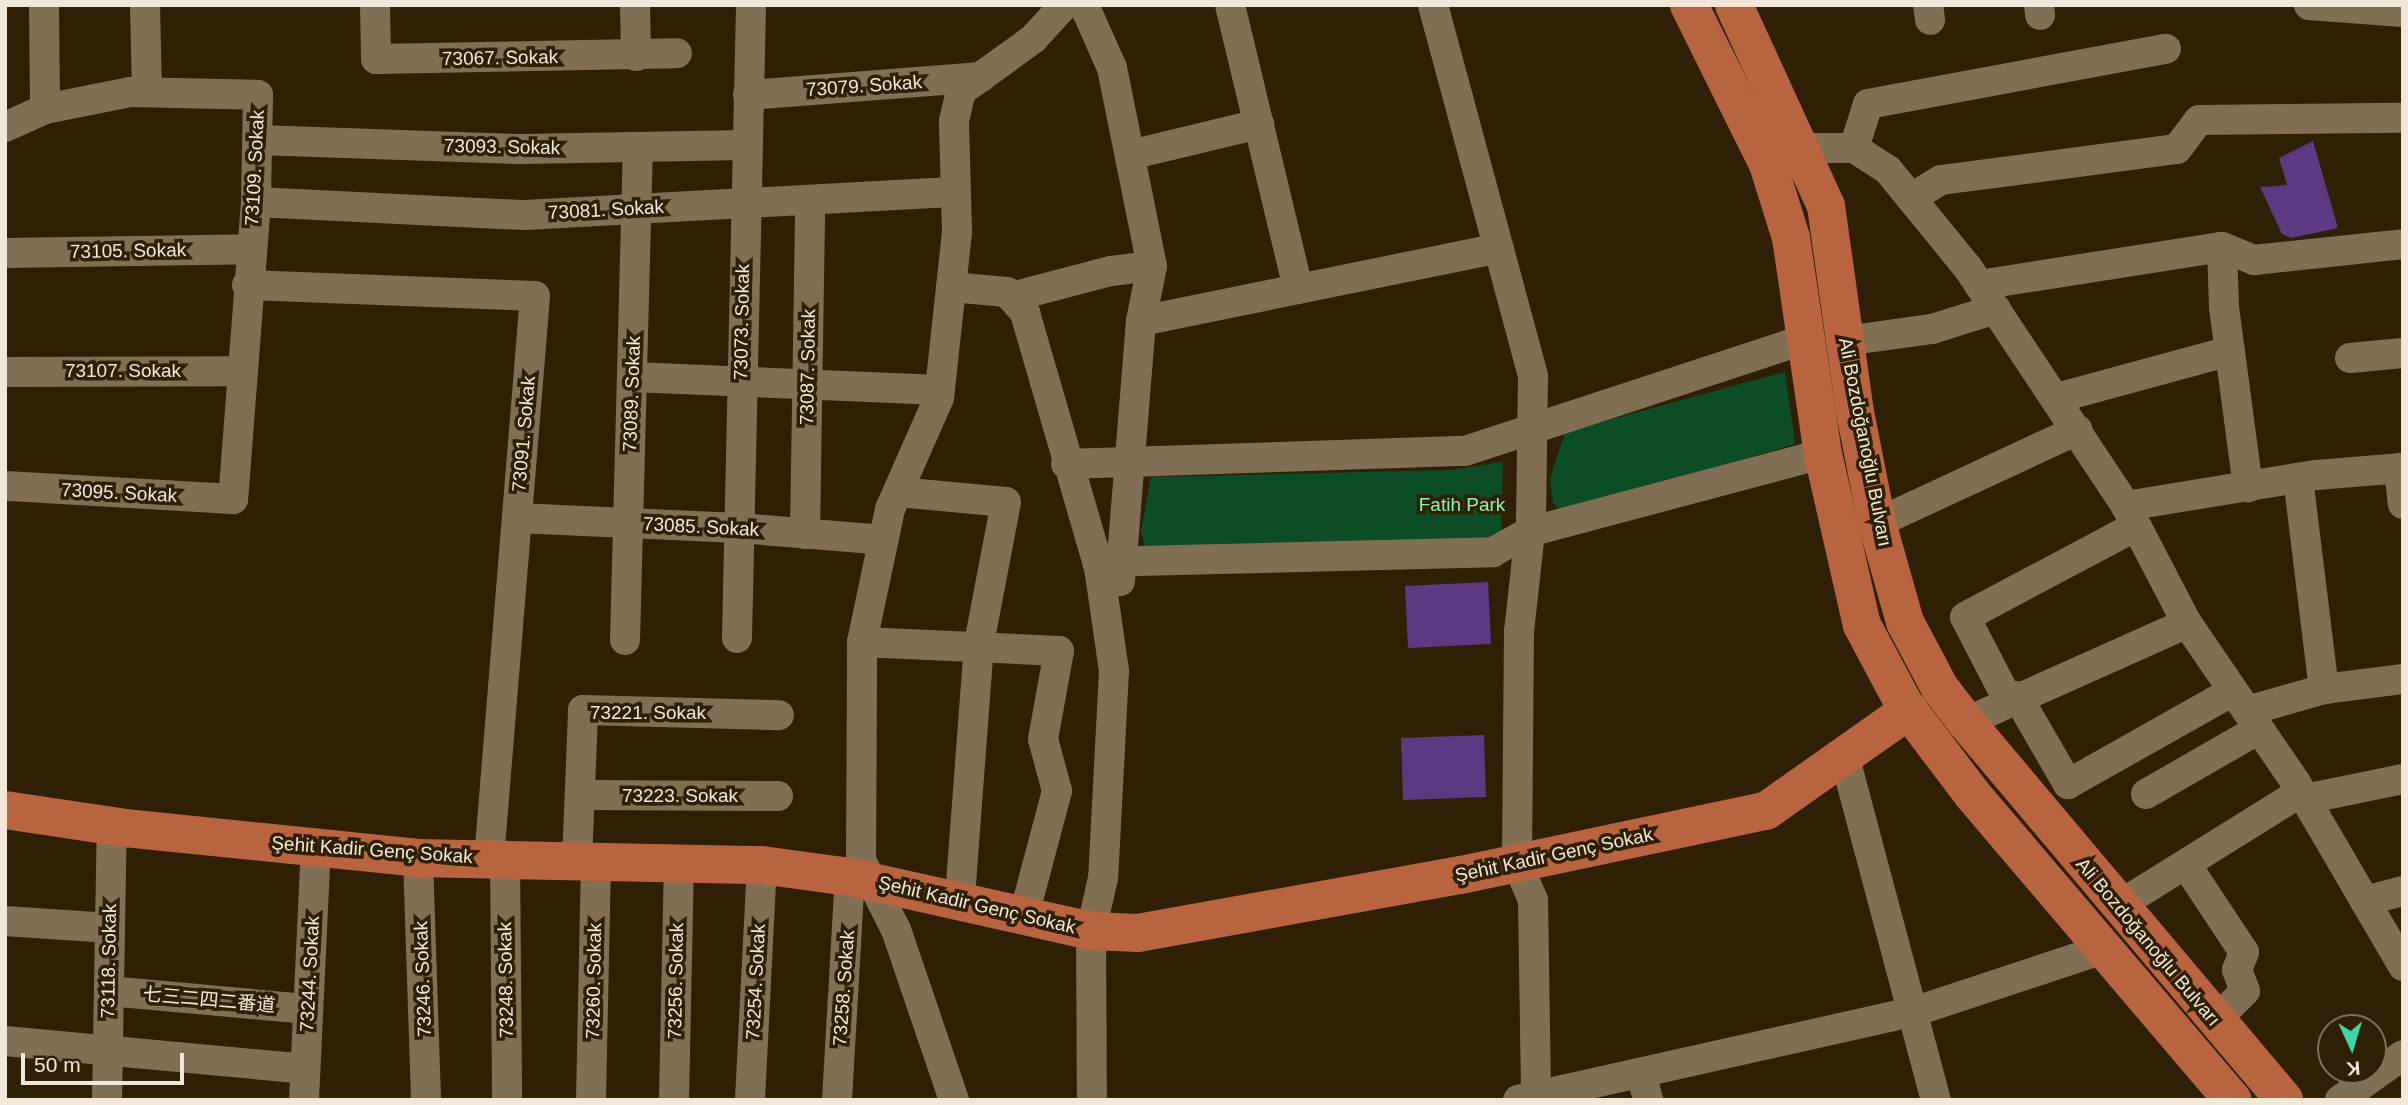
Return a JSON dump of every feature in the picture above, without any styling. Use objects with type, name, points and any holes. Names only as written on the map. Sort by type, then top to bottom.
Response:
[{"type":"main road","name":"Ali Bozdoğanoğlu Bulvarı","points":[[1689,5],[1768,164],[1791,238],[1823,454],[1863,625],[1909,710],[1972,794],[2232,1100]]},
{"type":"main road","name":"Ali Bozdoğanoğlu Bulvarı","points":[[1734,5],[1826,206],[1845,341],[1877,523],[1905,622],[1940,688],[1966,722],[2118,906],[2284,1100]]},
{"type":"main road","name":"Şehit Kadir Genç Sokak","points":[[5,810],[112,823],[125,828],[418,858],[762,865],[860,879],[1091,930],[1138,933],[1517,863],[1766,811],[1909,710]]},
{"type":"street","points":[[44,5],[45,109]]},
{"type":"street","points":[[145,5],[147,91]]},
{"type":"street","name":"73067. Sokak","points":[[375,5],[376,59],[636,56],[677,53]]},
{"type":"street","points":[[635,5],[636,56]]},
{"type":"street","name":"73073. Sokak","points":[[737,638],[744,203],[751,5]]},
{"type":"street","points":[[954,1100],[896,930],[860,879],[862,642],[884,540],[898,492],[940,390],[951,287],[955,192],[954,121],[961,91],[1033,40],[1063,5]]},
{"type":"street","points":[[1084,5],[1112,68],[1152,266],[1142,321],[1130,462],[1109,562],[1113,666],[1103,878],[1091,930],[1092,1100]]},
{"type":"street","points":[[1230,5],[1298,289]]},
{"type":"street","points":[[1433,5],[1533,376],[1530,533],[1519,631],[1517,863],[1533,900],[1526,1098],[1645,1086],[1913,1012],[2103,949]]},
{"type":"street","points":[[2309,5],[2403,12]]},
{"type":"street","points":[[1853,148],[1868,104],[2166,49]]},
{"type":"street","name":"73079. Sokak","points":[[748,95],[981,77]]},
{"type":"street","name":"73109. Sokak","points":[[5,127],[45,109],[147,91],[258,95],[256,202],[247,285],[233,499]]},
{"type":"street","points":[[1911,198],[1941,180],[2177,149],[2199,120],[2403,118]]},
{"type":"street","points":[[1130,155],[1259,124]]},
{"type":"street","name":"73093. Sokak","points":[[258,140],[522,149],[746,145]]},
{"type":"street","name":"73089. Sokak","points":[[625,640],[638,147]]},
{"type":"street","points":[[1801,148],[1853,148],[1888,170],[1988,297],[2057,398],[2131,516],[2188,623],[2303,795],[2403,966]]},
{"type":"street","name":"73081. Sokak","points":[[256,202],[525,215],[955,192]]},
{"type":"street","name":"73087. Sokak","points":[[805,534],[810,200]]},
{"type":"street","points":[[1845,341],[1932,330],[1988,297],[2222,247],[2254,260],[2403,244]]},
{"type":"street","points":[[2222,247],[2230,351],[2248,486]]},
{"type":"street","points":[[1142,321],[1499,248]]},
{"type":"street","name":"73105. Sokak","points":[[5,253],[251,249]]},
{"type":"street","points":[[1011,297],[1111,271],[1152,266]]},
{"type":"street","name":"73091. Sokak","points":[[247,285],[535,296],[517,518],[497,859]]},
{"type":"street","points":[[951,287],[990,289],[1011,297],[1025,313],[1066,464],[1109,562]]},
{"type":"street","points":[[1066,464],[1465,451],[1532,426],[1806,339]]},
{"type":"street","points":[[2057,398],[2230,351]]},
{"type":"street","points":[[2350,358],[2403,354]]},
{"type":"street","name":"73107. Sokak","points":[[5,372],[242,371]]},
{"type":"street","points":[[632,377],[808,381],[940,390]]},
{"type":"street","points":[[1877,523],[2077,430]]},
{"type":"street","points":[[1109,562],[1493,552],[1530,533],[1823,454]]},
{"type":"street","points":[[2403,504],[2401,468],[2298,478],[2248,486],[2131,516],[1965,617],[2012,698],[2068,784],[2246,710],[2324,689],[2403,679]]},
{"type":"street","points":[[2298,478],[2324,689]]},
{"type":"street","name":"73095. Sokak","points":[[5,486],[233,499]]},
{"type":"street","points":[[898,492],[1006,502],[979,644],[960,899]]},
{"type":"street","name":"73085. Sokak","points":[[517,518],[739,528],[884,540]]},
{"type":"street","points":[[1966,722],[2012,698],[2188,623]]},
{"type":"street","points":[[862,642],[979,644],[1059,651],[1043,739],[1057,791],[1024,915]]},
{"type":"street","name":"73221. Sokak","points":[[586,862],[581,795],[583,710],[779,715]]},
{"type":"street","points":[[2146,794],[2246,710]]},
{"type":"street","points":[[1844,755],[1936,1100]]},
{"type":"street","points":[[2118,906],[2303,795],[2403,779]]},
{"type":"street","name":"73223. Sokak","points":[[581,795],[778,796]]},
{"type":"street","name":"73118. Sokak","points":[[107,1100],[112,823]]},
{"type":"street","name":"73244. Sokak","points":[[304,1100],[316,848]]},
{"type":"street","name":"73246. Sokak","points":[[418,858],[426,1100]]},
{"type":"street","name":"73248. Sokak","points":[[497,859],[507,1100]]},
{"type":"street","name":"73260. Sokak","points":[[586,862],[591,1100]]},
{"type":"street","name":"73256. Sokak","points":[[674,1100],[679,863]]},
{"type":"street","name":"73254. Sokak","points":[[750,1100],[762,865]]},
{"type":"street","points":[[2187,866],[2244,952],[2237,970],[2245,991],[2229,1007]]},
{"type":"street","name":"73258. Sokak","points":[[837,1100],[860,879]]},
{"type":"street","points":[[2365,901],[2403,891]]},
{"type":"street","points":[[5,921],[110,928]]},
{"type":"street","name":"七三二四二番道","points":[[109,991],[308,1009]]},
{"type":"street","points":[[5,1041],[305,1069]]},
{"type":"street","points":[[2352,1096],[2403,1055]]},
{"type":"green space","name":"Fatih Park","points":[[1785,372],[1795,444],[1563,513],[1553,503],[1550,479],[1565,432]]},
{"type":"green space","name":"Fatih Park","points":[[1503,462],[1501,541],[1146,551],[1141,532],[1151,477],[1450,470]]},
{"type":"building","points":[[2313,141],[2338,228],[2291,238],[2282,234],[2260,187],[2287,185],[2279,158]]},
{"type":"building","points":[[1488,582],[1491,644],[1408,648],[1405,586]]},
{"type":"building","points":[[1484,735],[1486,797],[1403,800],[1401,738]]}]
